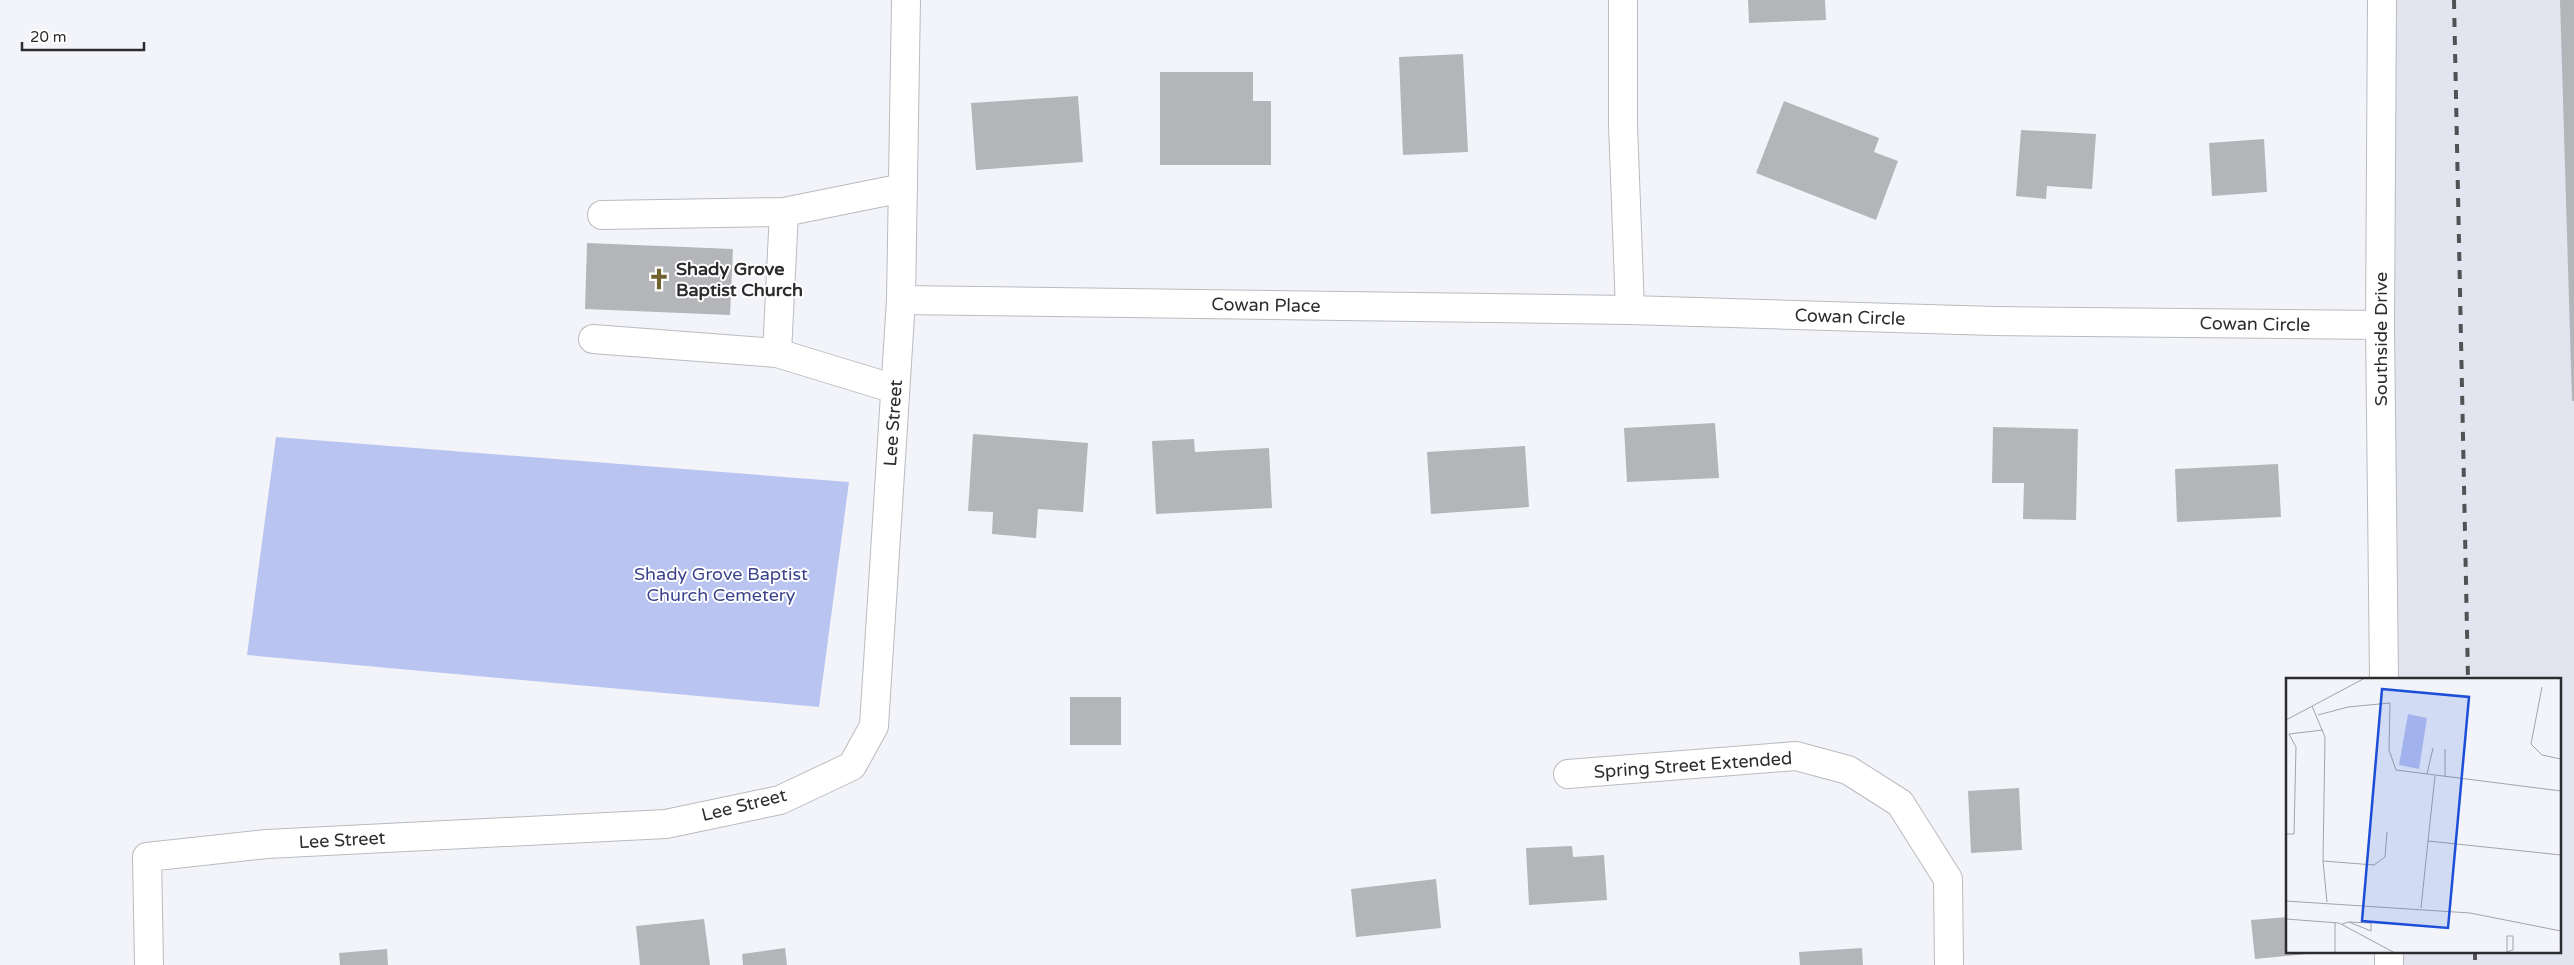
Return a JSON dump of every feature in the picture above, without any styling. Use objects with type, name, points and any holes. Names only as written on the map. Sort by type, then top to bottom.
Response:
[{"type":"street","name":"Lee Street","points":[[150,965],[148,857],[266,844],[666,824],[780,800],[852,766],[874,726],[901,300],[906,0]]},
{"type":"street","points":[[1623,0],[1624,125],[1630,310]]},
{"type":"street","name":"Southside Drive","points":[[2382,0],[2380,325],[2384,678]]},
{"type":"street","points":[[602,215],[784,212],[903,188]]},
{"type":"street","points":[[777,352],[784,212]]},
{"type":"street","name":"Cowan Place","points":[[901,300],[1630,310]]},
{"type":"street","name":"Cowan Circle","points":[[1630,310],[1994,321],[2380,325]]},
{"type":"street","points":[[593,339],[777,352],[895,389]]},
{"type":"street","name":"Spring Street Extended","points":[[1568,774],[1796,756],[1848,770],[1900,803],[1948,879],[1949,965]]},
{"type":"street","points":[[2389,952],[2389,965]]},
{"type":"shaded area","points":[[2391,0],[2574,0],[2574,965],[2396,965],[2396,952],[2562,952],[2562,678],[2383,678]]},
{"type":"green space","name":"Shady Grove Baptist Church Cemetery","points":[[276,437],[849,482],[819,707],[247,655]]},
{"type":"building","points":[[1748,0],[1825,0],[1826,20],[1749,23]]},
{"type":"building","points":[[2560,0],[2574,0],[2574,401],[2572,401]]},
{"type":"building","points":[[1463,54],[1468,152],[1403,155],[1399,57]]},
{"type":"building","points":[[1160,72],[1253,72],[1253,101],[1271,101],[1271,165],[1160,165]]},
{"type":"building","points":[[1078,96],[1083,162],[976,170],[971,103]]},
{"type":"building","points":[[1784,101],[1879,138],[1874,152],[1898,161],[1876,220],[1756,173]]},
{"type":"building","points":[[2021,130],[2096,134],[2092,189],[2047,186],[2046,199],[2016,196]]},
{"type":"building","points":[[2264,139],[2267,192],[2212,196],[2209,143]]},
{"type":"building","name":"Shady Grove Baptist Church","points":[[587,243],[733,249],[730,315],[585,309]]},
{"type":"building","points":[[1715,423],[1719,478],[1627,482],[1624,428]]},
{"type":"building","points":[[1993,427],[2078,429],[2076,520],[2023,519],[2024,483],[1992,483]]},
{"type":"building","points":[[973,434],[1088,443],[1083,512],[1038,509],[1036,538],[992,534],[993,512],[968,511]]},
{"type":"building","points":[[1194,439],[1195,452],[1269,448],[1272,508],[1156,514],[1152,441]]},
{"type":"building","points":[[1525,446],[1529,507],[1431,514],[1427,452]]},
{"type":"building","points":[[2278,464],[2281,517],[2177,522],[2175,469]]},
{"type":"building","points":[[1070,697],[1121,697],[1121,745],[1070,745]]},
{"type":"building","points":[[2019,788],[2022,850],[1971,853],[1968,791]]},
{"type":"building","points":[[1572,846],[1573,857],[1604,855],[1607,900],[1529,905],[1526,848]]},
{"type":"building","points":[[1436,879],[1441,928],[1356,937],[1351,889]]},
{"type":"building","points":[[2286,917],[2286,952],[2318,953],[2255,959],[2251,920]]},
{"type":"building","points":[[704,919],[710,965],[640,965],[636,926]]},
{"type":"building","points":[[785,948],[787,965],[743,965],[742,954]]},
{"type":"building","points":[[1862,948],[1863,965],[1800,965],[1799,952]]},
{"type":"building","points":[[387,949],[388,965],[340,965],[339,953]]},
{"type":"railway","points":[[2454,0],[2468,678]]},
{"type":"railway","points":[[2475,952],[2475,965]]},
{"type":"place","name":"Shady Grove Baptist Church","points":[[659,279]]}]
